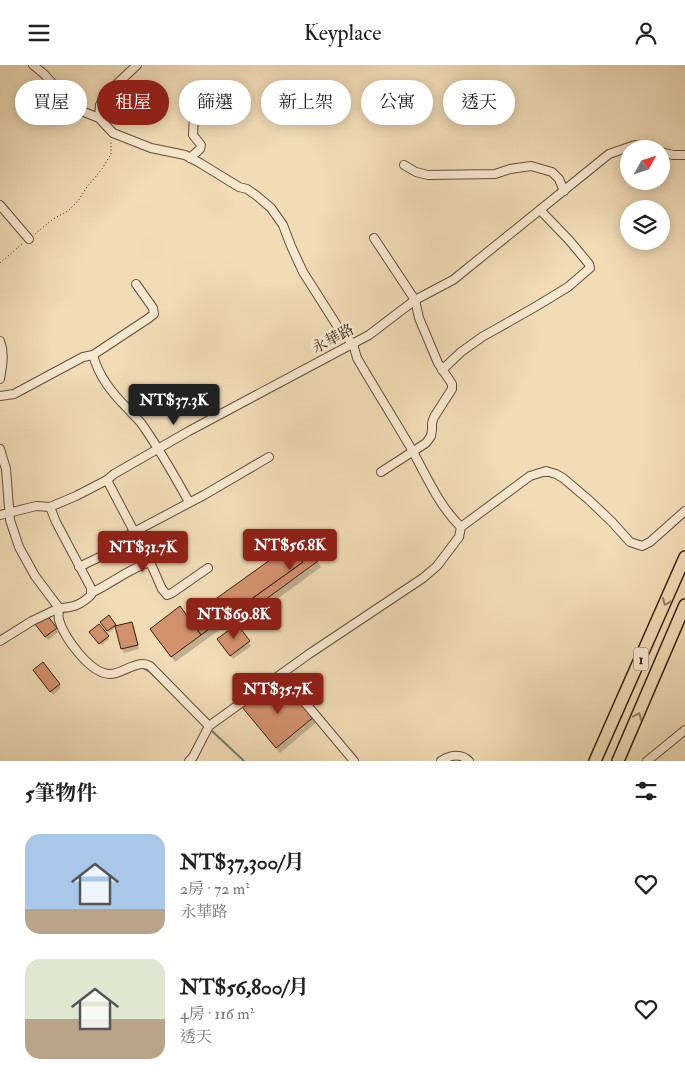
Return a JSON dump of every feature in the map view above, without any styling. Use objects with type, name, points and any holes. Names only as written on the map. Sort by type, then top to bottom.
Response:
[{"type":"highway","name":"1","points":[[596,761],[685,557]]},
{"type":"highway","name":"1","points":[[618,761],[685,605]]},
{"type":"street","points":[[33,65],[50,79],[70,102],[84,112],[97,117]]},
{"type":"street","points":[[121,80],[137,65]]},
{"type":"street","points":[[106,125],[113,133],[151,148],[176,152],[190,157],[239,187],[257,195],[272,207],[310,285],[343,334],[353,344],[357,358],[443,505],[451,518],[461,527]]},
{"type":"street","points":[[190,157],[200,149],[201,145],[193,135],[194,125]]},
{"type":"street","name":"永華路","points":[[0,515],[36,506],[50,507],[76,495],[106,480],[158,448],[369,335],[415,300],[453,281],[609,154],[620,150]]},
{"type":"street","points":[[670,154],[685,155]]},
{"type":"street","points":[[404,165],[416,172],[428,175],[495,173],[531,166],[552,172],[559,179],[564,191]]},
{"type":"street","points":[[0,205],[29,239]]},
{"type":"street","points":[[442,370],[482,337],[568,287],[590,268],[589,264],[569,240],[540,210]]},
{"type":"street","points":[[374,238],[415,300],[419,318],[438,363],[452,384],[452,389],[434,417],[431,437],[426,443],[380,472]]},
{"type":"street","points":[[0,396],[14,394],[83,357],[93,355],[154,314],[153,308],[136,285]]},
{"type":"street","points":[[0,341],[3,357],[0,379]]},
{"type":"street","points":[[93,355],[97,369],[109,388],[140,421],[189,502]]},
{"type":"street","points":[[0,449],[6,469],[9,512],[19,547],[35,576],[59,608],[59,619],[82,658],[101,673],[109,675],[142,664],[150,666],[209,726]]},
{"type":"street","points":[[79,567],[110,552],[113,545],[134,532],[269,457]]},
{"type":"street","points":[[189,761],[209,726],[281,674],[423,578],[437,566],[460,537],[461,527],[530,477],[546,471],[564,478],[612,522],[630,542],[642,546],[650,542],[685,511]]},
{"type":"street","points":[[106,480],[150,562],[162,589],[167,595],[208,568]]},
{"type":"street","points":[[50,507],[91,588],[91,593]]},
{"type":"street","points":[[0,641],[32,621],[59,608],[70,608],[84,602],[91,593],[138,565],[150,562]]},
{"type":"street","points":[[281,674],[354,761]]},
{"type":"street","points":[[647,761],[685,731]]},
{"type":"street","points":[[441,761],[455,755],[461,755],[469,761]]},
{"type":"path","points":[[0,263],[53,219],[68,211],[78,201],[111,154],[111,137],[113,133]]},
{"type":"building","points":[[301,538],[318,561],[258,605],[253,598],[303,562],[291,545]]},
{"type":"building","points":[[291,545],[303,562],[201,635],[189,618]]},
{"type":"building","points":[[180,606],[201,635],[171,657],[150,629]]},
{"type":"building","points":[[47,615],[57,628],[45,637],[35,624]]},
{"type":"building","points":[[109,615],[116,625],[107,631],[100,622]]},
{"type":"building","points":[[132,622],[138,645],[121,649],[115,626]]},
{"type":"building","points":[[99,624],[109,636],[99,644],[89,632]]},
{"type":"building","points":[[237,624],[250,641],[230,656],[217,639]]},
{"type":"building","points":[[43,662],[60,684],[50,692],[33,670]]},
{"type":"building","points":[[272,683],[289,704],[298,696],[315,716],[276,748],[242,707]]},
{"type":"waterway","points":[[143,668],[166,687]]},
{"type":"waterway","points":[[212,731],[244,761]]}]
